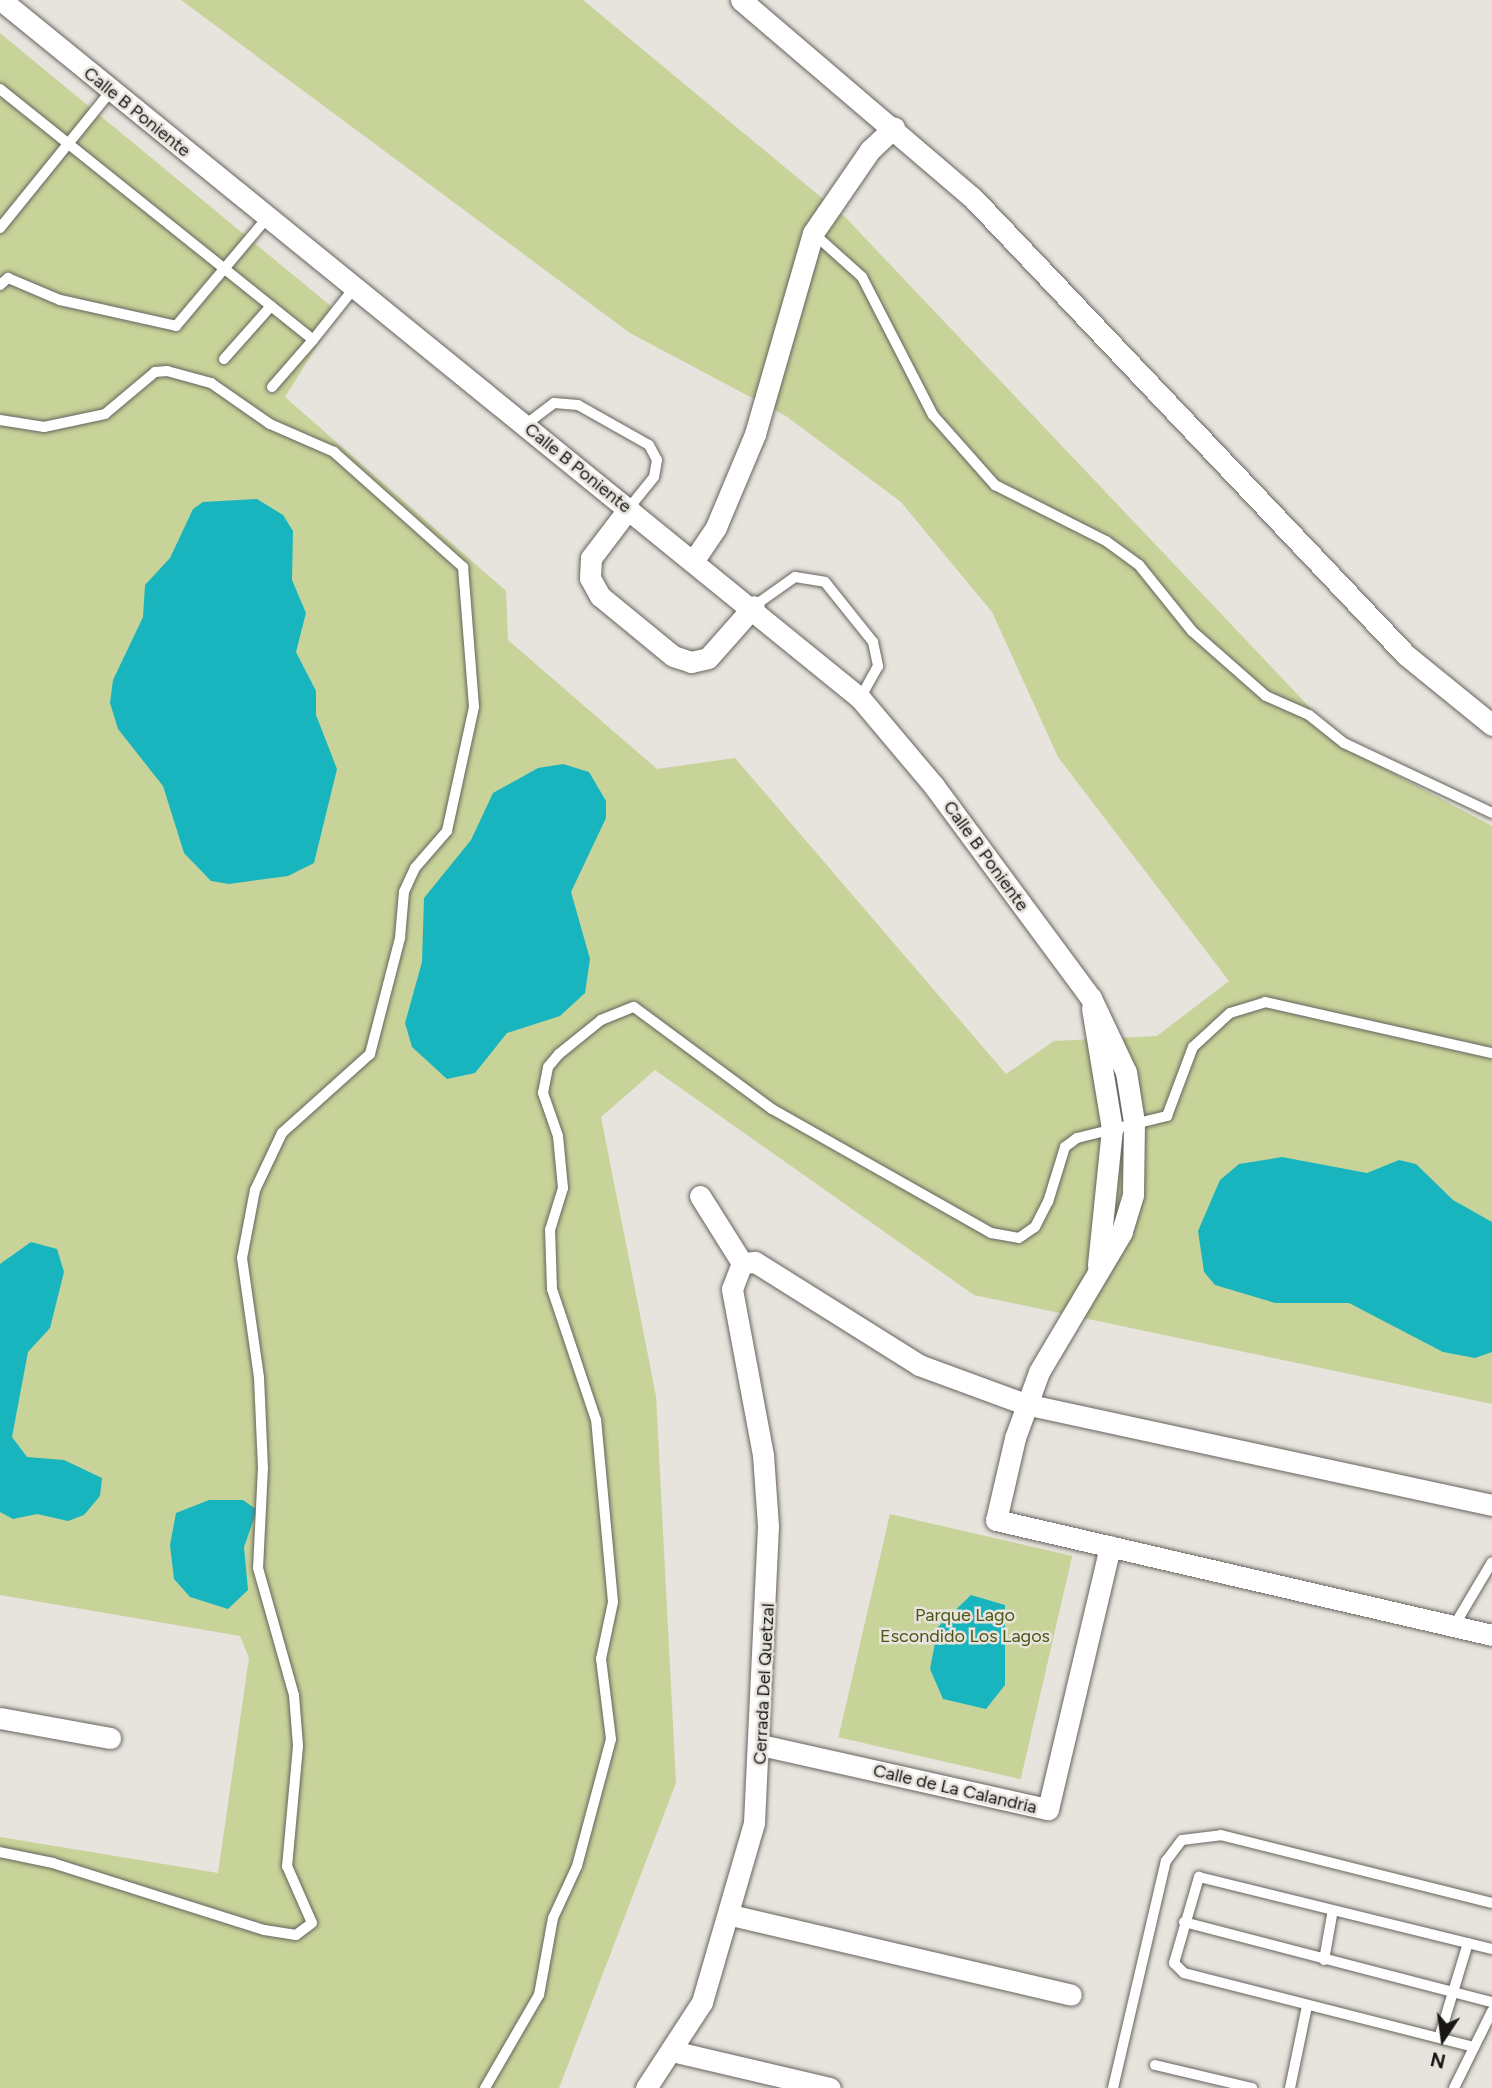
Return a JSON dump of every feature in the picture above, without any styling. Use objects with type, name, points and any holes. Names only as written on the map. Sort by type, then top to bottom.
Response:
[{"type":"street","name":"Calle B Poniente","points":[[1,0],[267,218],[754,606],[860,698],[934,786],[1091,998],[1118,1045],[1134,1122],[1133,1195],[1122,1232],[1098,1265]]},
{"type":"street","points":[[741,0],[972,197],[1406,655],[1492,725]]},
{"type":"street","points":[[694,560],[716,527],[755,434],[813,233],[870,150],[894,128]]},
{"type":"street","points":[[629,509],[591,558],[590,578],[600,596],[673,656],[691,662],[708,658],[754,606]]},
{"type":"street","name":"Calle B Poniente","points":[[1091,998],[1112,1129],[1098,1265]]},
{"type":"street","points":[[700,1196],[742,1263],[755,1262],[919,1365],[1025,1404],[1492,1505]]},
{"type":"street","name":"Cerrada Del Quetzal","points":[[646,2088],[702,2001],[731,1916],[754,1823],[761,1745],[768,1526],[763,1455],[732,1289],[742,1263]]},
{"type":"street","points":[[1098,1265],[1025,1404],[994,1518],[1492,1635]]},
{"type":"street","name":"Calle de La Calandria","points":[[761,1745],[1048,1809],[1110,1546]]},
{"type":"street","points":[[0,1718],[110,1738]]},
{"type":"street","points":[[731,1916],[1071,1995]]},
{"type":"street","points":[[672,2051],[830,2088]]},
{"type":"lane","points":[[0,89],[66,146],[313,340]]},
{"type":"lane","points":[[0,228],[111,91]]},
{"type":"lane","points":[[3,278],[60,300],[176,326],[267,218]]},
{"type":"lane","points":[[813,233],[862,277],[933,415],[995,485],[1106,541],[1139,565],[1192,631],[1266,696],[1309,715],[1344,743],[1492,813]]},
{"type":"lane","points":[[272,387],[355,287]]},
{"type":"lane","points":[[224,359],[271,306]]},
{"type":"lane","points":[[0,420],[44,427],[105,414],[155,372],[167,370],[211,383],[270,424],[334,452],[463,567],[474,706],[447,831],[415,868],[404,892],[370,1054],[282,1133],[255,1190],[242,1258],[260,1390],[258,1567],[295,1708],[287,1866],[312,1923],[296,1934],[264,1930],[53,1863],[0,1852]]},
{"type":"lane","points":[[526,425],[554,403],[578,405],[649,445],[657,460],[654,477],[629,509]]},
{"type":"lane","points":[[754,606],[795,577],[825,582],[873,642],[878,666],[860,698]]},
{"type":"lane","points":[[485,2088],[540,1995],[553,1918],[577,1866],[611,1739],[601,1660],[613,1602],[596,1420],[552,1289],[550,1230],[562,1188],[558,1136],[543,1093],[548,1067],[601,1020],[634,1007],[772,1109],[991,1234],[1019,1238],[1035,1227],[1048,1202],[1065,1147],[1134,1122],[1167,1116],[1193,1046],[1230,1013],[1265,1002],[1492,1053]]},
{"type":"lane","points":[[1454,1626],[1492,1562]]},
{"type":"lane","points":[[1113,2088],[1166,1861],[1182,1840],[1221,1835],[1492,1903]]},
{"type":"lane","points":[[1474,2047],[1440,2035],[1307,2006],[1176,1970],[1184,1922],[1199,1877],[1332,1915],[1492,1949]]},
{"type":"lane","points":[[1324,1960],[1332,1915]]},
{"type":"lane","points":[[1184,1922],[1492,2002]]},
{"type":"lane","points":[[1440,2035],[1468,1943]]},
{"type":"lane","points":[[1290,2088],[1307,2006]]},
{"type":"lane","points":[[1454,2088],[1492,2011]]},
{"type":"lane","points":[[1155,2065],[1252,2088]]},
{"type":"green space","points":[[181,0],[583,0],[846,218],[1315,713],[1387,770],[1492,826],[1492,1404],[974,1295],[655,1070],[601,1117],[656,1396],[676,1783],[559,2088],[0,2088],[0,1837],[218,1873],[249,1658],[240,1636],[0,1595],[0,33],[338,312],[285,397],[506,591],[508,640],[657,769],[735,758],[1006,1074],[1054,1041],[1157,1036],[1229,981],[1058,757],[992,612],[901,502],[786,416],[630,333]]},
{"type":"green space","name":"Parque Lago Escondido Los Lagos","points":[[890,1514],[1072,1556],[1021,1779],[838,1737]]},
{"type":"water","points":[[257,499],[283,515],[293,531],[292,580],[306,613],[296,652],[316,691],[316,715],[337,769],[314,863],[288,876],[229,884],[211,881],[184,853],[163,786],[118,729],[110,703],[113,680],[143,617],[145,585],[170,558],[193,509],[203,502]]},
{"type":"water","points":[[563,764],[589,772],[606,801],[606,818],[571,892],[590,959],[585,993],[560,1016],[507,1033],[475,1073],[447,1079],[412,1047],[405,1023],[422,962],[424,898],[471,840],[493,793],[538,768]]},
{"type":"water","points":[[1282,1157],[1367,1173],[1399,1160],[1416,1164],[1453,1200],[1492,1222],[1492,1352],[1475,1358],[1443,1352],[1349,1303],[1275,1303],[1215,1285],[1204,1272],[1198,1231],[1220,1180],[1239,1164]]},
{"type":"water","points":[[31,1242],[57,1249],[64,1272],[50,1328],[28,1352],[12,1437],[27,1457],[64,1460],[102,1478],[100,1496],[84,1515],[68,1521],[37,1514],[13,1519],[0,1512],[0,1264]]},
{"type":"water","points":[[209,1500],[243,1500],[257,1510],[244,1547],[248,1590],[228,1609],[190,1597],[174,1579],[170,1545],[176,1513]]},
{"type":"water","points":[[971,1595],[1005,1605],[1005,1685],[986,1709],[943,1699],[930,1669],[938,1627]]}]
